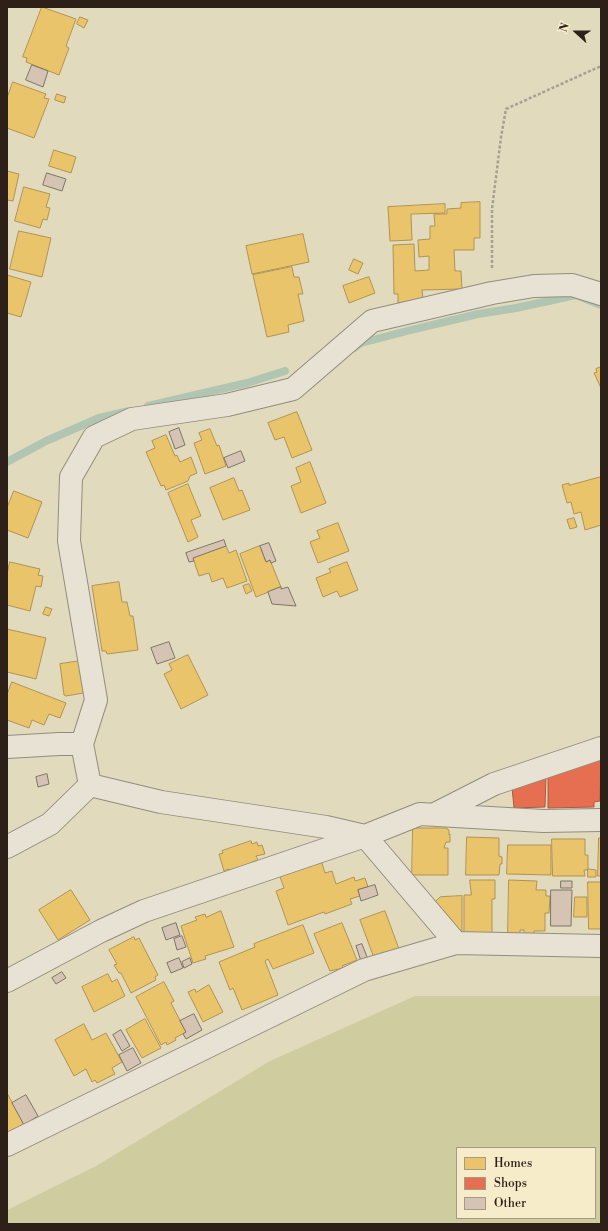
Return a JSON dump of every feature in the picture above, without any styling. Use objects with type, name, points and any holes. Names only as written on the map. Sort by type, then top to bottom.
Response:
[{"type":"street","points":[[90,785],[82,744],[96,700],[69,541],[71,477],[94,437],[132,419],[227,405],[293,389],[372,321],[492,292],[534,286],[572,285],[601,294]]},
{"type":"street","points":[[7,747],[82,744]]},
{"type":"street","points":[[434,815],[494,784],[601,748]]},
{"type":"street","points":[[90,785],[161,802],[326,827],[365,836],[456,943]]},
{"type":"street","points":[[7,847],[50,824],[90,785]]},
{"type":"street","points":[[7,981],[100,931],[144,911],[365,836],[420,814],[543,821],[601,820]]},
{"type":"street","points":[[7,1145],[364,970],[456,943],[601,946]]},
{"type":"path","points":[[492,292],[492,210],[506,109],[601,66]]},
{"type":"shaded area","points":[[415,996],[601,996],[601,1224],[7,1224],[7,1210],[96,1166],[270,1061]]},
{"type":"building: Homes","points":[[42,7],[76,19],[66,46],[69,48],[59,75],[26,62],[27,58],[23,57]]},
{"type":"building: Homes","points":[[80,17],[88,20],[84,28],[77,24]]},
{"type":"building: Homes","points":[[13,82],[46,94],[44,98],[49,99],[34,138],[7,128],[7,98]]},
{"type":"building: Homes","points":[[57,94],[66,97],[64,103],[55,100]]},
{"type":"building: Homes","points":[[54,150],[76,157],[71,173],[49,166]]},
{"type":"building: Homes","points":[[7,171],[19,174],[13,201],[7,200]]},
{"type":"building: Homes","points":[[24,187],[50,194],[46,207],[50,208],[47,220],[43,219],[40,228],[15,221]]},
{"type":"building: Homes","points":[[480,202],[480,238],[474,238],[474,250],[454,250],[455,271],[461,271],[462,289],[422,290],[423,299],[398,303],[398,294],[394,294],[393,245],[414,244],[415,271],[429,270],[429,256],[419,257],[418,240],[430,239],[430,226],[435,226],[434,214],[447,214],[447,209],[461,208],[461,203]]},
{"type":"building: Homes","points":[[445,204],[445,213],[411,214],[412,240],[390,241],[388,207]]},
{"type":"building: Homes","points":[[19,231],[51,238],[42,277],[10,269]]},
{"type":"building: Homes","points":[[303,234],[309,262],[252,274],[246,246]]},
{"type":"building: Homes","points":[[354,259],[363,263],[358,274],[349,270]]},
{"type":"building: Homes","points":[[292,267],[294,277],[299,277],[303,294],[298,294],[304,321],[288,325],[289,332],[267,337],[253,275]]},
{"type":"building: Homes","points":[[7,275],[31,282],[21,317],[7,313]]},
{"type":"building: Homes","points":[[369,277],[375,293],[349,303],[343,286]]},
{"type":"building: Homes","points":[[601,367],[601,388],[594,373],[597,372],[596,369]]},
{"type":"building: Homes","points":[[297,412],[312,450],[292,458],[284,437],[275,440],[268,423]]},
{"type":"building: Homes","points":[[210,429],[217,446],[219,445],[226,466],[205,474],[194,443],[202,440],[199,433]]},
{"type":"building: Homes","points":[[166,435],[175,456],[177,455],[180,462],[191,457],[197,473],[190,476],[188,481],[166,490],[164,485],[161,486],[146,452],[155,448],[152,441]]},
{"type":"building: Homes","points":[[310,462],[326,503],[301,513],[291,486],[301,482],[296,468]]},
{"type":"building: Homes","points":[[601,477],[601,525],[585,530],[581,512],[574,514],[571,502],[567,503],[562,485],[569,483],[569,485]]},
{"type":"building: Homes","points":[[234,478],[239,491],[242,490],[250,510],[223,520],[210,488]]},
{"type":"building: Homes","points":[[188,484],[201,516],[191,520],[198,537],[188,542],[168,493]]},
{"type":"building: Homes","points":[[14,491],[42,502],[28,538],[7,530],[7,508]]},
{"type":"building: Homes","points":[[574,518],[577,527],[570,529],[567,520]]},
{"type":"building: Homes","points":[[338,523],[349,551],[318,563],[310,542],[320,538],[317,531]]},
{"type":"building: Homes","points":[[226,546],[229,553],[236,550],[247,581],[227,588],[223,578],[212,582],[209,573],[199,576],[193,558]]},
{"type":"building: Homes","points":[[260,546],[266,562],[270,560],[281,587],[256,597],[240,554]]},
{"type":"building: Homes","points":[[10,562],[40,569],[38,575],[43,576],[41,587],[36,586],[30,611],[7,605],[7,575]]},
{"type":"building: Homes","points":[[347,562],[358,590],[340,597],[337,591],[323,597],[316,578],[331,572],[329,569]]},
{"type":"building: Homes","points":[[119,582],[122,602],[127,602],[130,616],[133,616],[138,650],[107,654],[106,651],[102,651],[92,586]]},
{"type":"building: Homes","points":[[249,584],[252,591],[246,594],[243,586]]},
{"type":"building: Homes","points":[[46,607],[52,609],[49,616],[43,614]]},
{"type":"building: Homes","points":[[7,629],[46,638],[36,679],[7,672]]},
{"type":"building: Homes","points":[[188,655],[208,695],[181,709],[164,674],[172,670],[169,664]]},
{"type":"building: Homes","points":[[81,661],[89,692],[66,696],[64,695],[60,664]]},
{"type":"building: Homes","points":[[12,682],[66,703],[60,718],[49,714],[44,725],[32,720],[29,728],[7,720],[7,695]]},
{"type":"building: Homes","points":[[413,828],[447,828],[449,830],[450,842],[446,842],[444,848],[448,848],[448,875],[412,875]]},
{"type":"building: Homes","points":[[467,837],[499,838],[499,856],[502,857],[502,864],[500,864],[499,875],[466,875]]},
{"type":"building: Homes","points":[[599,838],[601,838],[601,876],[598,876]]},
{"type":"building: Homes","points":[[552,839],[585,839],[585,855],[588,855],[588,870],[584,870],[585,876],[553,876]]},
{"type":"building: Homes","points":[[251,841],[252,844],[257,842],[258,846],[262,845],[265,854],[256,856],[258,860],[252,862],[253,865],[231,872],[229,869],[224,871],[219,854],[223,853],[222,851]]},
{"type":"building: Homes","points":[[508,845],[551,845],[551,875],[507,874]]},
{"type":"building: Homes","points":[[321,860],[325,873],[332,871],[336,884],[354,877],[355,881],[365,878],[368,887],[358,890],[360,896],[350,899],[352,904],[288,925],[276,891],[284,888],[279,874]]},
{"type":"building: Homes","points":[[588,869],[596,870],[596,877],[588,877]]},
{"type":"building: Homes","points":[[470,880],[495,880],[495,899],[492,899],[492,934],[464,933],[464,895],[471,895]]},
{"type":"building: Homes","points":[[509,880],[537,881],[536,890],[546,890],[546,896],[550,896],[549,913],[545,913],[545,931],[534,931],[534,934],[524,934],[524,930],[520,930],[520,935],[508,934]]},
{"type":"building: Homes","points":[[588,882],[601,882],[601,929],[589,929]]},
{"type":"building: Homes","points":[[71,890],[90,920],[58,940],[39,910]]},
{"type":"building: Homes","points":[[462,896],[462,933],[460,933],[434,903],[440,897]]},
{"type":"building: Homes","points":[[575,897],[587,897],[587,917],[574,917]]},
{"type":"building: Homes","points":[[221,911],[234,947],[205,956],[206,959],[193,963],[181,926],[197,920],[195,917],[205,914],[206,917]]},
{"type":"building: Homes","points":[[385,911],[399,949],[374,958],[360,920]]},
{"type":"building: Homes","points":[[342,923],[357,960],[342,966],[343,968],[330,971],[314,934]]},
{"type":"building: Homes","points":[[303,925],[314,953],[273,969],[268,959],[265,961],[278,995],[242,1010],[233,988],[230,990],[219,962],[255,947],[254,944]]},
{"type":"building: Homes","points":[[134,937],[135,940],[139,938],[158,975],[155,977],[156,980],[131,993],[121,973],[119,973],[114,965],[117,964],[109,950]]},
{"type":"building: Homes","points":[[108,974],[112,982],[117,979],[125,996],[94,1012],[82,987]]},
{"type":"building: Homes","points":[[164,982],[174,1001],[171,1003],[186,1032],[175,1038],[176,1040],[167,1045],[166,1042],[161,1045],[136,997]]},
{"type":"building: Homes","points":[[209,985],[223,1012],[203,1022],[188,992],[195,989],[196,992]]},
{"type":"building: Homes","points":[[145,1019],[161,1048],[142,1058],[126,1030]]},
{"type":"building: Homes","points":[[84,1024],[92,1040],[106,1033],[122,1062],[112,1068],[115,1074],[97,1083],[95,1080],[92,1082],[86,1069],[74,1076],[55,1040]]},
{"type":"building: Homes","points":[[7,1093],[24,1124],[7,1133]]},
{"type":"building: Shops","points":[[601,756],[600,801],[594,802],[594,807],[548,808],[548,776],[562,773],[562,770]]},
{"type":"building: Shops","points":[[546,776],[545,807],[514,808],[512,787]]},
{"type":"building: Other","points":[[32,65],[48,71],[43,87],[26,80]]},
{"type":"building: Other","points":[[47,173],[66,179],[62,191],[43,185]]},
{"type":"building: Other","points":[[179,428],[185,445],[175,449],[169,432]]},
{"type":"building: Other","points":[[241,451],[245,461],[228,468],[224,458]]},
{"type":"building: Other","points":[[224,540],[226,546],[193,558],[194,561],[189,562],[186,553]]},
{"type":"building: Other","points":[[269,543],[276,561],[271,563],[270,560],[266,562],[260,546]]},
{"type":"building: Other","points":[[281,587],[281,589],[288,587],[296,606],[272,604],[268,592]]},
{"type":"building: Other","points":[[169,642],[175,658],[157,664],[151,648]]},
{"type":"building: Other","points":[[47,774],[49,784],[38,787],[36,777]]},
{"type":"building: Other","points":[[561,881],[572,881],[572,888],[561,888]]},
{"type":"building: Other","points":[[375,885],[378,895],[361,901],[358,890]]},
{"type":"building: Other","points":[[551,890],[572,890],[571,926],[551,926]]},
{"type":"building: Other","points":[[176,923],[180,935],[166,940],[162,928]]},
{"type":"building: Other","points":[[182,936],[186,947],[177,950],[174,939]]},
{"type":"building: Other","points":[[362,944],[369,962],[362,964],[356,946]]},
{"type":"building: Other","points":[[179,958],[183,968],[171,973],[167,963]]},
{"type":"building: Other","points":[[190,958],[192,964],[184,968],[182,962]]},
{"type":"building: Other","points":[[62,972],[66,978],[56,984],[52,978]]},
{"type":"building: Other","points":[[194,1014],[202,1030],[186,1039],[183,1034],[186,1032],[180,1021]]},
{"type":"building: Other","points":[[121,1030],[130,1046],[122,1051],[113,1035]]},
{"type":"building: Other","points":[[133,1048],[141,1063],[127,1071],[119,1055]]},
{"type":"building: Other","points":[[26,1095],[38,1116],[24,1125],[12,1103]]},
{"type":"waterway","points":[[354,348],[361,343],[478,314],[516,308],[576,295],[601,305]]},
{"type":"waterway","points":[[148,406],[247,383],[285,371]]},
{"type":"waterway","points":[[7,462],[46,441],[99,418],[129,411]]}]
